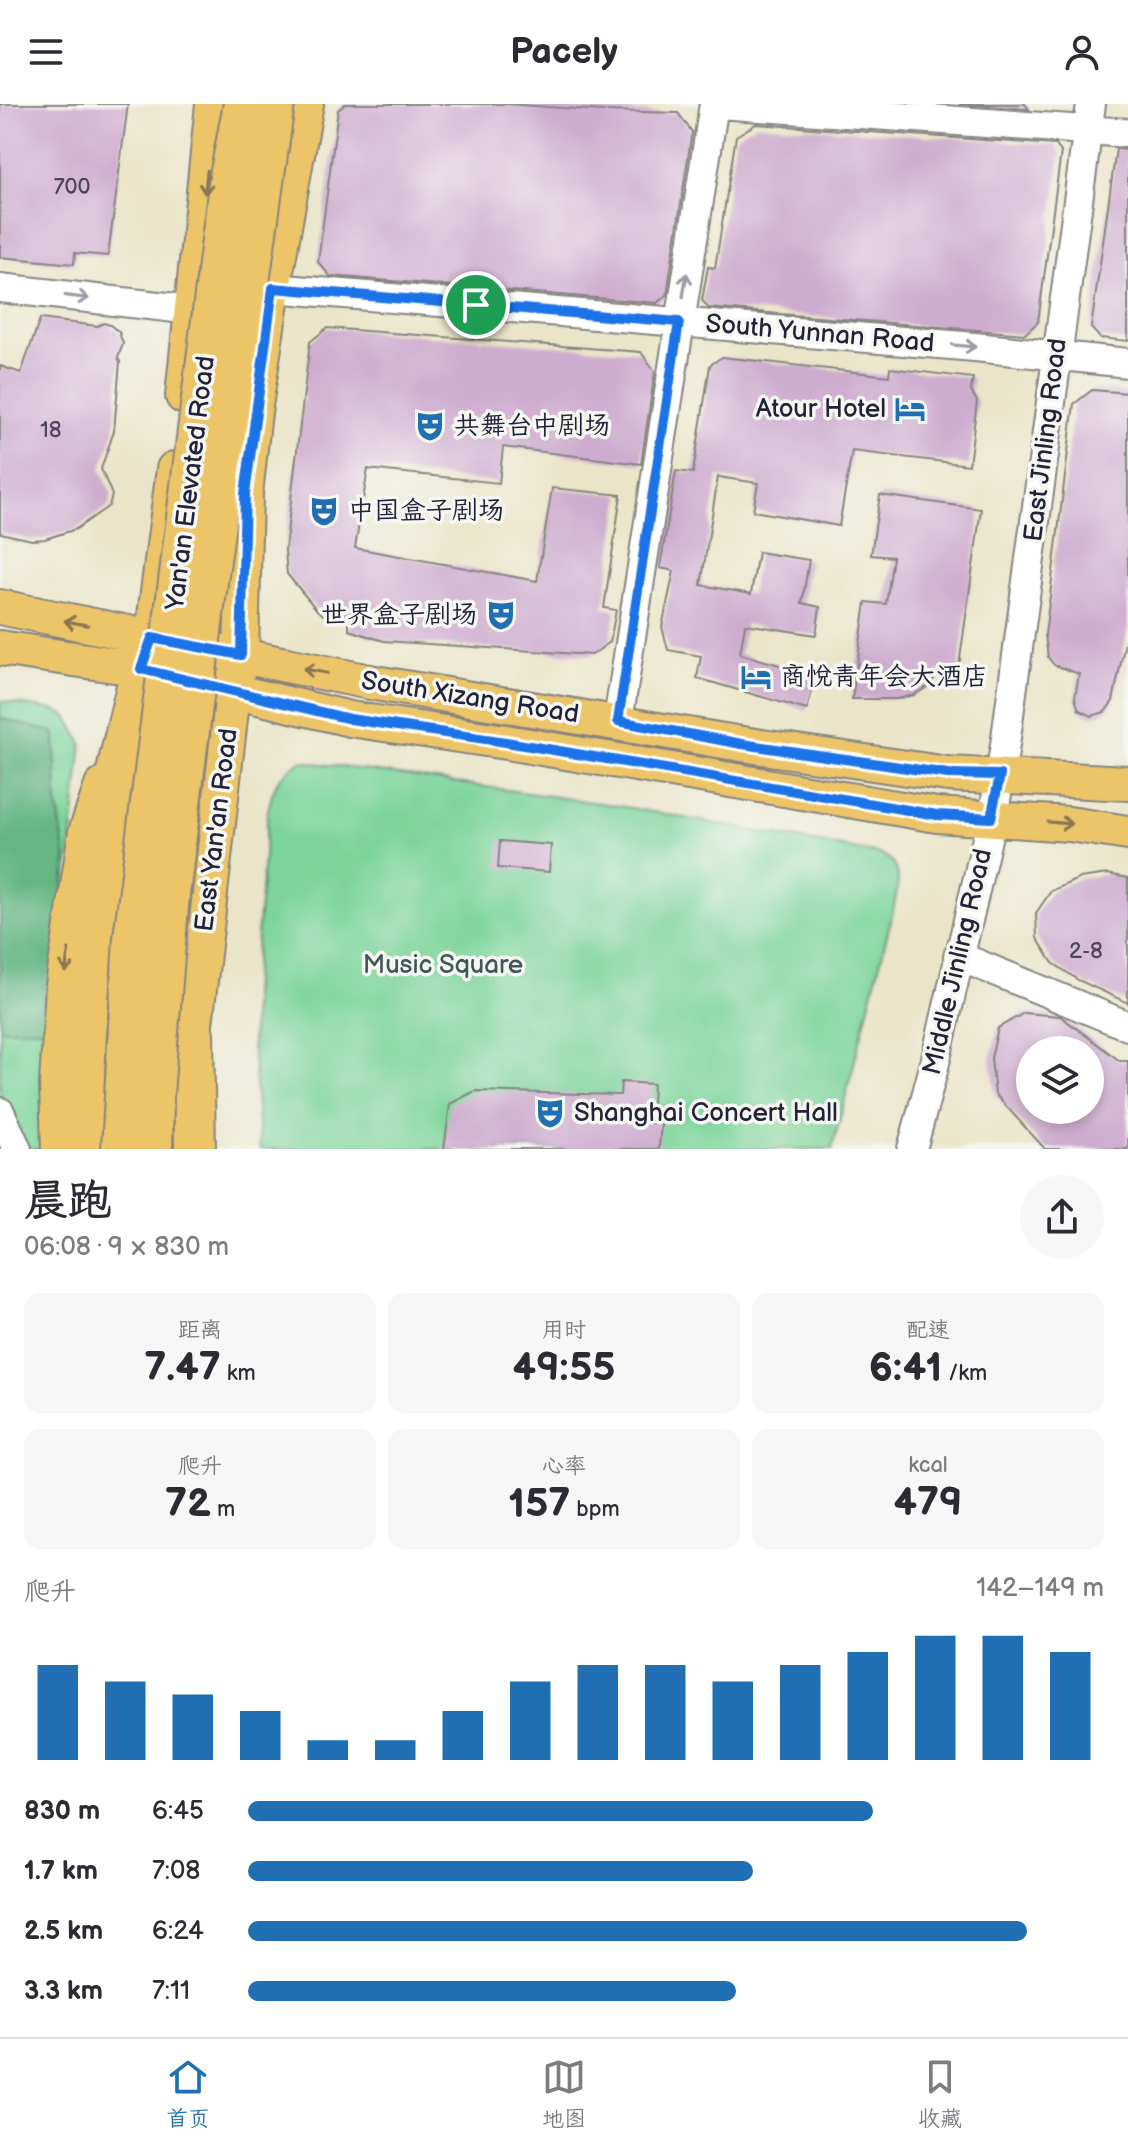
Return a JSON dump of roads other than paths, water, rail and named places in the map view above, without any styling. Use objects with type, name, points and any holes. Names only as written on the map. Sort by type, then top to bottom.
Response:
[{"type":"highway","points":[[230,177],[237,104]]},
{"type":"highway","name":"Yan'an Elevated Road","points":[[122,1149],[134,938],[230,177],[244,104]]},
{"type":"highway","name":"Yan'an Elevated Road","points":[[152,1149],[153,1094],[169,894],[208,574],[274,104]]},
{"type":"highway","points":[[170,1149],[181,973],[228,578],[291,104]]},
{"type":"highway","points":[[83,1149],[83,1077],[96,912],[111,804],[147,660]]},
{"type":"highway","points":[[193,1034],[195,1149]]},
{"type":"main road","points":[[113,1149],[119,1017],[147,740],[147,660],[193,310],[213,104]]},
{"type":"main road","name":"East Yan'an Road","points":[[183,1149],[193,1034],[233,692],[241,655],[245,494],[273,288],[306,104]]},
{"type":"main road","points":[[0,607],[147,660]]},
{"type":"main road","points":[[0,648],[147,660]]},
{"type":"main road","name":"South Xizang Road","points":[[147,660],[241,655],[375,683],[742,744],[948,774],[1128,783]]},
{"type":"main road","points":[[59,1149],[57,1084],[63,986],[86,832],[147,660]]},
{"type":"main road","name":"South Xizang Road","points":[[147,660],[233,692],[350,719],[506,742],[937,815],[1069,824],[1128,833]]},
{"type":"main road","name":"East Yan'an Road","points":[[193,1034],[206,1149]]},
{"type":"street","points":[[618,721],[716,104],[1089,117],[1128,133]]},
{"type":"street","name":"East Jinling Road","points":[[1000,775],[1013,697],[1089,117]]},
{"type":"street","points":[[0,288],[193,310]]},
{"type":"street","name":"South Yunnan Road","points":[[273,288],[1128,363]]},
{"type":"street","name":"Middle Jinling Road","points":[[912,1149],[934,1067],[1000,775]]},
{"type":"street","points":[[958,956],[1128,1026]]},
{"type":"street","points":[[0,1112],[17,1149]]},
{"type":"place","name":"Atour Hotel","points":[[910,409]]},
{"type":"place","name":"共舞台中剧场","points":[[430,426]]},
{"type":"place","name":"中国盒子剧场","points":[[324,511]]},
{"type":"place","name":"世界盒子剧场","points":[[501,615]]},
{"type":"place","name":"商悦青年会大酒店","points":[[756,677]]},
{"type":"place","name":"Shanghai Concert Hall","points":[[550,1113]]},
{"type":"park label","name":"Music Square","points":[[443,965]]}]
